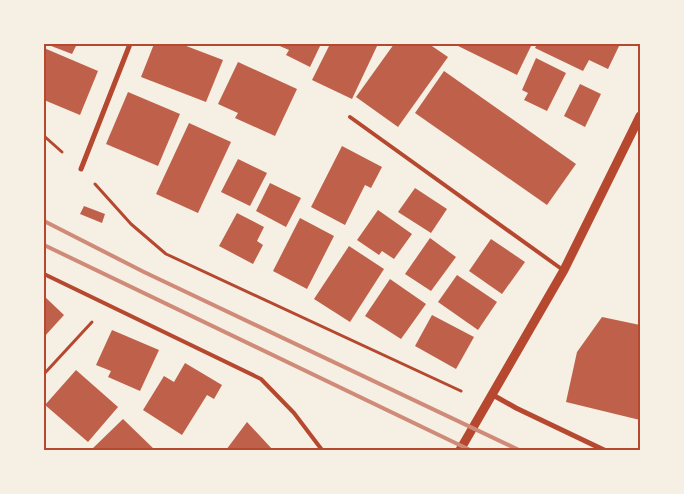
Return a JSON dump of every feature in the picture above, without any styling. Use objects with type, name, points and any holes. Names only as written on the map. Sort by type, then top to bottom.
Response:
[{"type":"street","points":[[81,169],[130,44]]},
{"type":"street","points":[[460,450],[564,270],[640,116]]},
{"type":"street","points":[[493,395],[604,450]]},
{"type":"lane","points":[[350,117],[564,270]]},
{"type":"lane","points":[[44,274],[261,379],[294,413],[322,450]]},
{"type":"path","points":[[44,136],[81,169],[131,224],[166,254],[461,391]]},
{"type":"path","points":[[44,374],[108,305]]},
{"type":"building","points":[[46,44],[77,44],[72,54]]},
{"type":"building","points":[[154,44],[181,44],[223,60],[206,102],[141,77]]},
{"type":"building","points":[[275,44],[321,44],[310,67],[286,55],[289,50]]},
{"type":"building","points":[[330,44],[378,44],[352,99],[312,80]]},
{"type":"building","points":[[394,44],[429,44],[448,57],[398,127],[356,97]]},
{"type":"building","points":[[454,44],[532,44],[517,75]]},
{"type":"building","points":[[537,44],[620,44],[608,69],[589,60],[583,71],[535,48]]},
{"type":"building","points":[[44,48],[98,71],[80,115],[44,100]]},
{"type":"building","points":[[536,58],[566,73],[547,111],[524,100],[528,93],[522,90]]},
{"type":"building","points":[[238,62],[297,89],[275,136],[235,118],[238,113],[218,104]]},
{"type":"building","points":[[444,71],[576,164],[547,205],[415,113]]},
{"type":"building","points":[[580,84],[601,94],[585,127],[564,116]]},
{"type":"building","points":[[128,92],[180,114],[158,166],[106,144]]},
{"type":"building","points":[[189,123],[231,142],[198,213],[156,194]]},
{"type":"building","points":[[342,146],[382,167],[371,188],[365,185],[345,225],[311,207]]},
{"type":"building","points":[[238,159],[267,173],[250,206],[221,192]]},
{"type":"building","points":[[270,183],[301,198],[286,227],[256,211]]},
{"type":"building","points":[[415,188],[447,209],[431,233],[398,212]]},
{"type":"building","points":[[84,206],[105,214],[102,223],[80,214]]},
{"type":"building","points":[[378,210],[412,234],[394,259],[382,251],[379,255],[357,240]]},
{"type":"building","points":[[237,213],[264,227],[257,241],[263,245],[253,264],[219,246]]},
{"type":"building","points":[[300,218],[334,236],[307,289],[273,271]]},
{"type":"building","points":[[430,238],[456,257],[431,291],[405,274]]},
{"type":"building","points":[[491,239],[525,262],[502,294],[469,271]]},
{"type":"building","points":[[349,246],[384,269],[350,322],[314,299]]},
{"type":"building","points":[[457,275],[497,302],[478,330],[438,302]]},
{"type":"building","points":[[390,279],[426,304],[401,339],[365,316]]},
{"type":"building","points":[[44,296],[64,315],[44,337]]},
{"type":"building","points":[[432,315],[474,337],[456,369],[415,346]]},
{"type":"building","points":[[602,317],[640,325],[640,420],[566,402],[577,352]]},
{"type":"building","points":[[112,330],[159,350],[140,391],[108,377],[111,371],[96,365]]},
{"type":"building","points":[[185,363],[222,385],[214,399],[207,395],[182,435],[143,410],[164,376],[174,382]]},
{"type":"building","points":[[76,370],[118,407],[88,442],[45,405]]},
{"type":"building","points":[[123,419],[155,450],[91,450]]},
{"type":"building","points":[[247,422],[273,450],[226,450]]},
{"type":"railway","points":[[44,221],[144,272],[519,450]]},
{"type":"railway","points":[[44,245],[470,450]]}]
